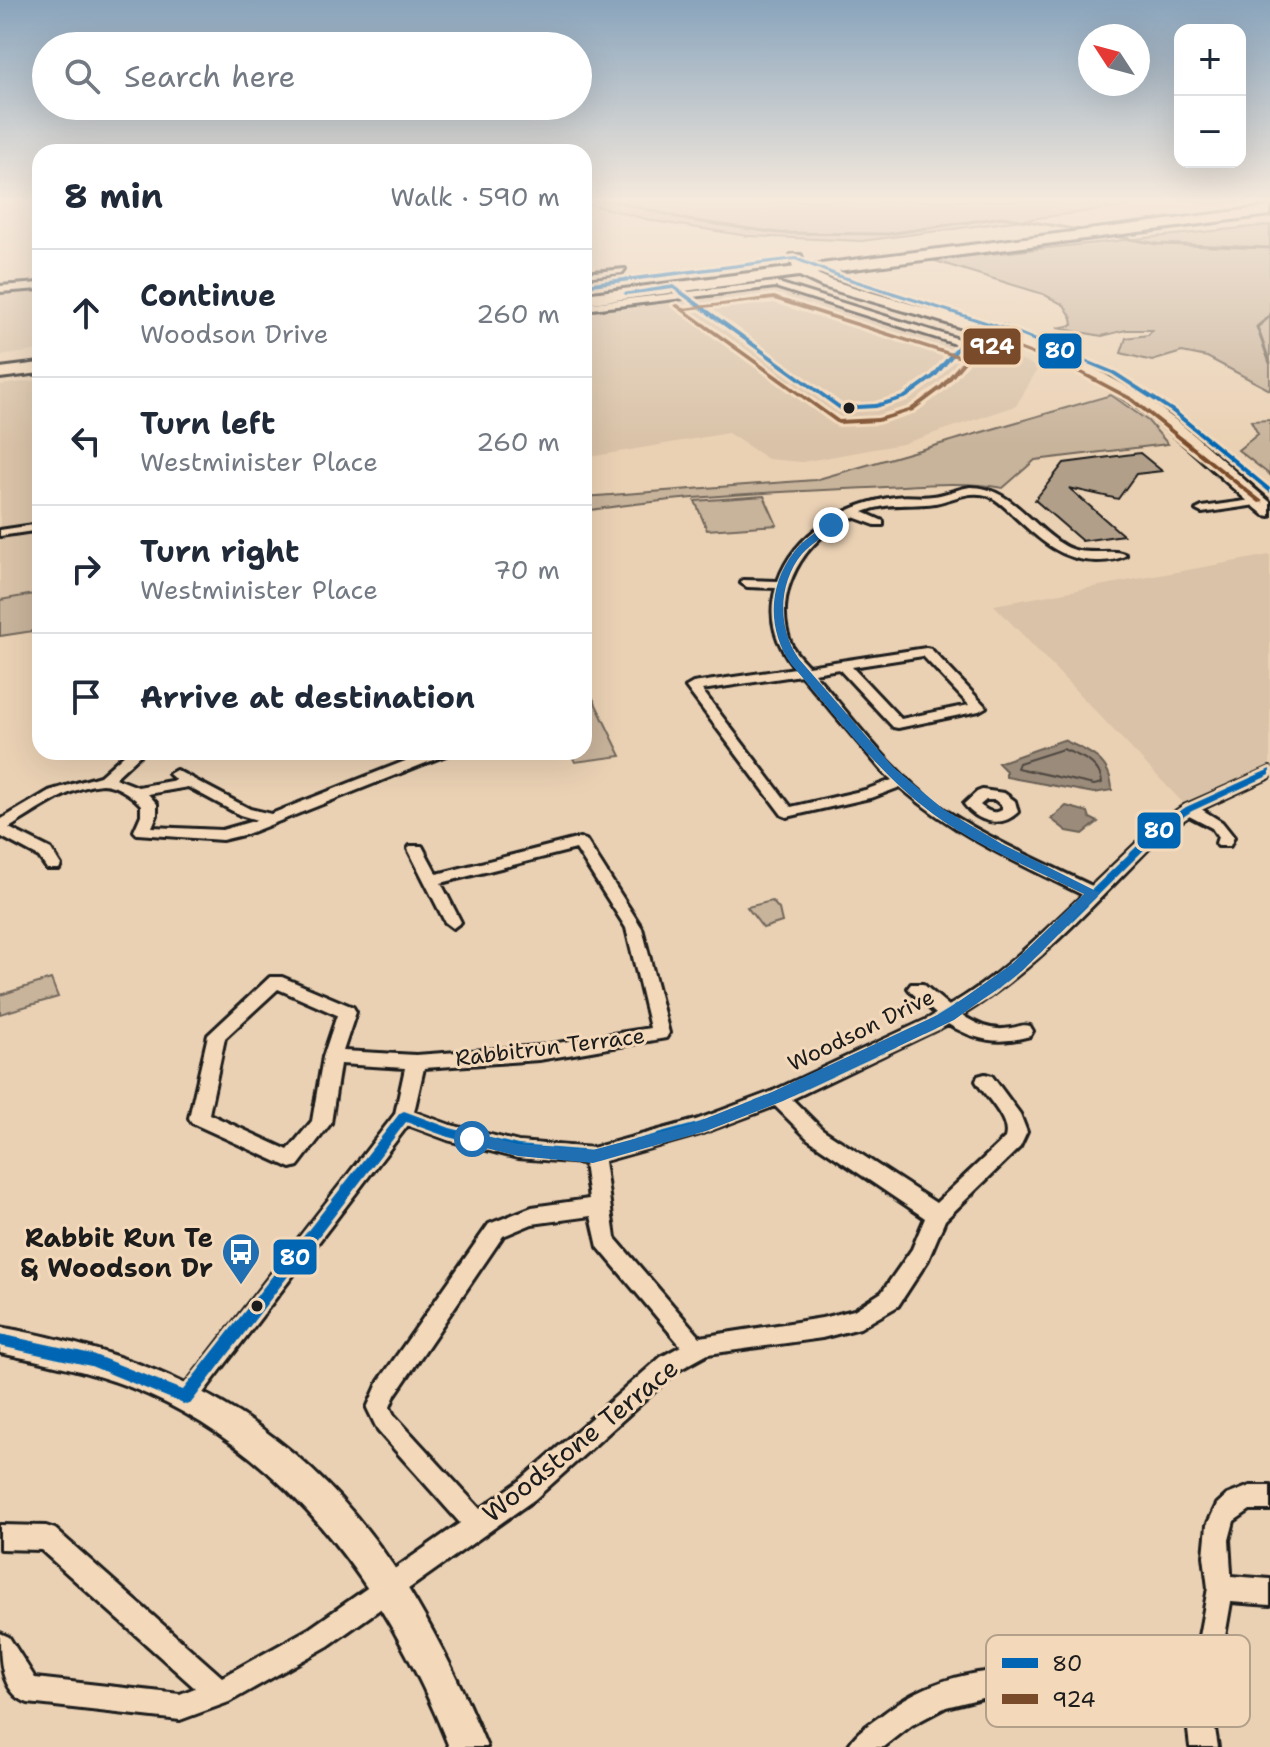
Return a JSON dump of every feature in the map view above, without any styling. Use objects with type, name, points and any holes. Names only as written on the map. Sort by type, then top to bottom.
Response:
[{"type":"highway","points":[[592,296],[682,283]]},
{"type":"highway","points":[[592,296],[679,290],[707,283]]},
{"type":"highway","points":[[700,284],[721,283]]},
{"type":"highway","points":[[811,283],[841,288]]},
{"type":"highway","points":[[0,357],[32,353]]},
{"type":"highway","points":[[0,373],[32,369]]},
{"type":"main road","points":[[831,283],[841,288],[1086,359],[1139,387],[1266,502]]},
{"type":"main road","points":[[859,283],[995,331]]},
{"type":"street","points":[[592,306],[679,290],[775,284],[962,343],[995,331]]},
{"type":"street","points":[[0,289],[32,287]]},
{"type":"street","points":[[1093,893],[961,826],[901,782],[786,648],[781,635],[777,600],[790,563],[813,538],[854,513],[896,500],[937,499],[950,492],[971,490],[992,493],[1062,553],[1091,559],[1120,555]]},
{"type":"street","points":[[1202,510],[1266,502]]},
{"type":"street","points":[[854,513],[879,523]]},
{"type":"street","points":[[0,533],[32,528]]},
{"type":"street","points":[[747,583],[780,585]]},
{"type":"street","points":[[844,666],[898,724],[979,707],[926,652],[693,687],[787,812],[869,794],[901,782]]},
{"type":"street","points":[[53,865],[45,853],[0,828],[54,794],[105,779],[127,760]]},
{"type":"street","points":[[105,779],[137,792],[149,804],[149,815],[142,831],[222,835],[242,831],[421,760]]},
{"type":"street","name":"Woodson Drive","points":[[404,1116],[448,1132],[518,1150],[593,1156],[700,1127],[778,1097],[949,1016],[1017,968],[1147,840],[1189,809],[1270,772]]},
{"type":"street","points":[[137,792],[183,778],[245,812],[273,819]]},
{"type":"street","points":[[1189,809],[1223,830],[1226,837],[1224,843]]},
{"type":"street","points":[[961,826],[978,813]]},
{"type":"street","name":"Rabbitrun Terrace","points":[[332,1057],[416,1062],[539,1053],[660,1033],[634,928],[580,843],[433,880]]},
{"type":"street","points":[[416,849],[453,922]]},
{"type":"street","points":[[276,981],[347,1012],[332,1057],[321,1123],[291,1160],[199,1118],[217,1035],[276,981]]},
{"type":"street","points":[[917,988],[949,1016],[994,1038],[1024,1031]]},
{"type":"street","points":[[186,1398],[404,1116],[416,1062]]},
{"type":"street","name":"Woodstone Terrace","points":[[0,1646],[28,1690],[180,1707],[220,1693],[319,1637],[526,1491],[669,1364],[705,1345],[822,1328],[860,1318],[890,1299],[921,1254],[937,1215],[1013,1142],[1017,1132],[1013,1119],[985,1081]]},
{"type":"street","points":[[778,1097],[815,1134],[937,1215]]},
{"type":"street","points":[[593,1156],[605,1241],[697,1349]]},
{"type":"street","points":[[477,1523],[386,1423],[378,1408],[387,1388],[496,1230],[513,1218],[598,1206]]},
{"type":"street","points":[[0,1340],[92,1360],[186,1398],[243,1433],[292,1473],[344,1525],[391,1587],[442,1683],[468,1747]]},
{"type":"street","points":[[1213,1635],[1221,1588],[1214,1543],[1223,1516],[1233,1505],[1247,1499],[1270,1498]]},
{"type":"street","points":[[0,1537],[46,1538],[220,1693]]},
{"type":"street","points":[[1221,1588],[1270,1592]]},
{"type":"street","points":[[862,1747],[887,1724],[923,1701],[952,1689],[986,1681]]},
{"type":"street","points":[[1201,1727],[1204,1747]]},
{"type":"shaded area","points":[[1006,283],[1270,283],[1270,390],[1207,357],[1182,352],[1152,361],[1121,353],[1126,338],[1148,335],[1153,330],[1126,330],[1102,336],[1057,328],[1073,325],[1072,318],[1064,305],[1043,294]]},
{"type":"shaded area","points":[[763,286],[800,287],[919,323],[1031,364],[1037,370],[1016,406],[902,444],[802,462],[768,459],[728,433],[592,457],[592,309]]},
{"type":"shaded area","points":[[32,287],[32,351],[0,356],[0,289]]},
{"type":"shaded area","points":[[32,381],[32,594],[0,600],[0,385]]},
{"type":"shaded area","points":[[1111,395],[1148,421],[1168,444],[1035,460],[1003,488],[936,484],[762,493],[592,510],[592,496],[815,480]]},
{"type":"shaded area","points":[[1270,420],[1270,475],[1238,450],[1258,434],[1251,421]]},
{"type":"shaded area","points":[[764,496],[777,525],[707,530],[695,501]]},
{"type":"shaded area","points":[[1270,555],[1270,772],[1189,809],[994,605]]},
{"type":"shaded area","points":[[32,594],[32,631],[0,636],[0,600]]},
{"type":"shaded area","points":[[592,696],[621,756],[592,760]]},
{"type":"shaded area","points":[[772,901],[779,909],[782,922],[763,928],[747,907]]},
{"type":"shaded area","points":[[51,979],[58,997],[0,1014],[0,995]]},
{"type":"water","points":[[1063,740],[1089,752],[1103,763],[1111,779],[1112,790],[1094,793],[1006,777],[1006,771],[998,763]]},
{"type":"water","points":[[1066,806],[1088,812],[1090,818],[1098,822],[1083,834],[1067,831],[1051,819]]},
{"type":"building","points":[[1140,453],[1162,471],[1136,474],[1118,499],[1069,488],[1123,535],[1082,541],[1035,500],[1064,463]]},
{"type":"waterway","points":[[1270,316],[1257,327],[1270,363]]},
{"type":"transit line","name":"80","points":[[592,284],[603,283]]},
{"type":"transit line","name":"80","points":[[860,283],[1015,332],[1114,373],[1173,411],[1270,491]]},
{"type":"transit line","name":"80","points":[[626,293],[674,287],[840,408],[876,406],[905,397],[934,376],[962,343],[988,334]]},
{"type":"transit line","name":"924","points":[[686,308],[774,298],[959,357],[1003,343],[1010,345],[1080,372],[1131,399],[1261,502]]},
{"type":"transit line","name":"924","points":[[676,305],[838,422],[878,420],[911,410],[943,386],[974,350]]},
{"type":"transit line","name":"80","points":[[404,1116],[448,1132],[518,1150],[593,1156],[700,1127],[778,1097],[934,1024],[986,992],[1035,951],[1162,827],[1189,809],[1270,772]]},
{"type":"transit line","name":"80","points":[[186,1398],[404,1116]]},
{"type":"transit line","name":"80","points":[[0,1340],[92,1360],[186,1398]]},
{"type":"place","name":"Rabbit Run Te & Woodson Dr","points":[[241,1286]]},
{"type":"route","points":[[472,1139],[518,1150],[593,1156],[700,1127],[778,1097],[949,1016],[1017,968],[1093,893],[997,847],[938,812],[889,770],[795,661],[786,648],[778,622],[780,585],[798,552],[831,525]]}]
